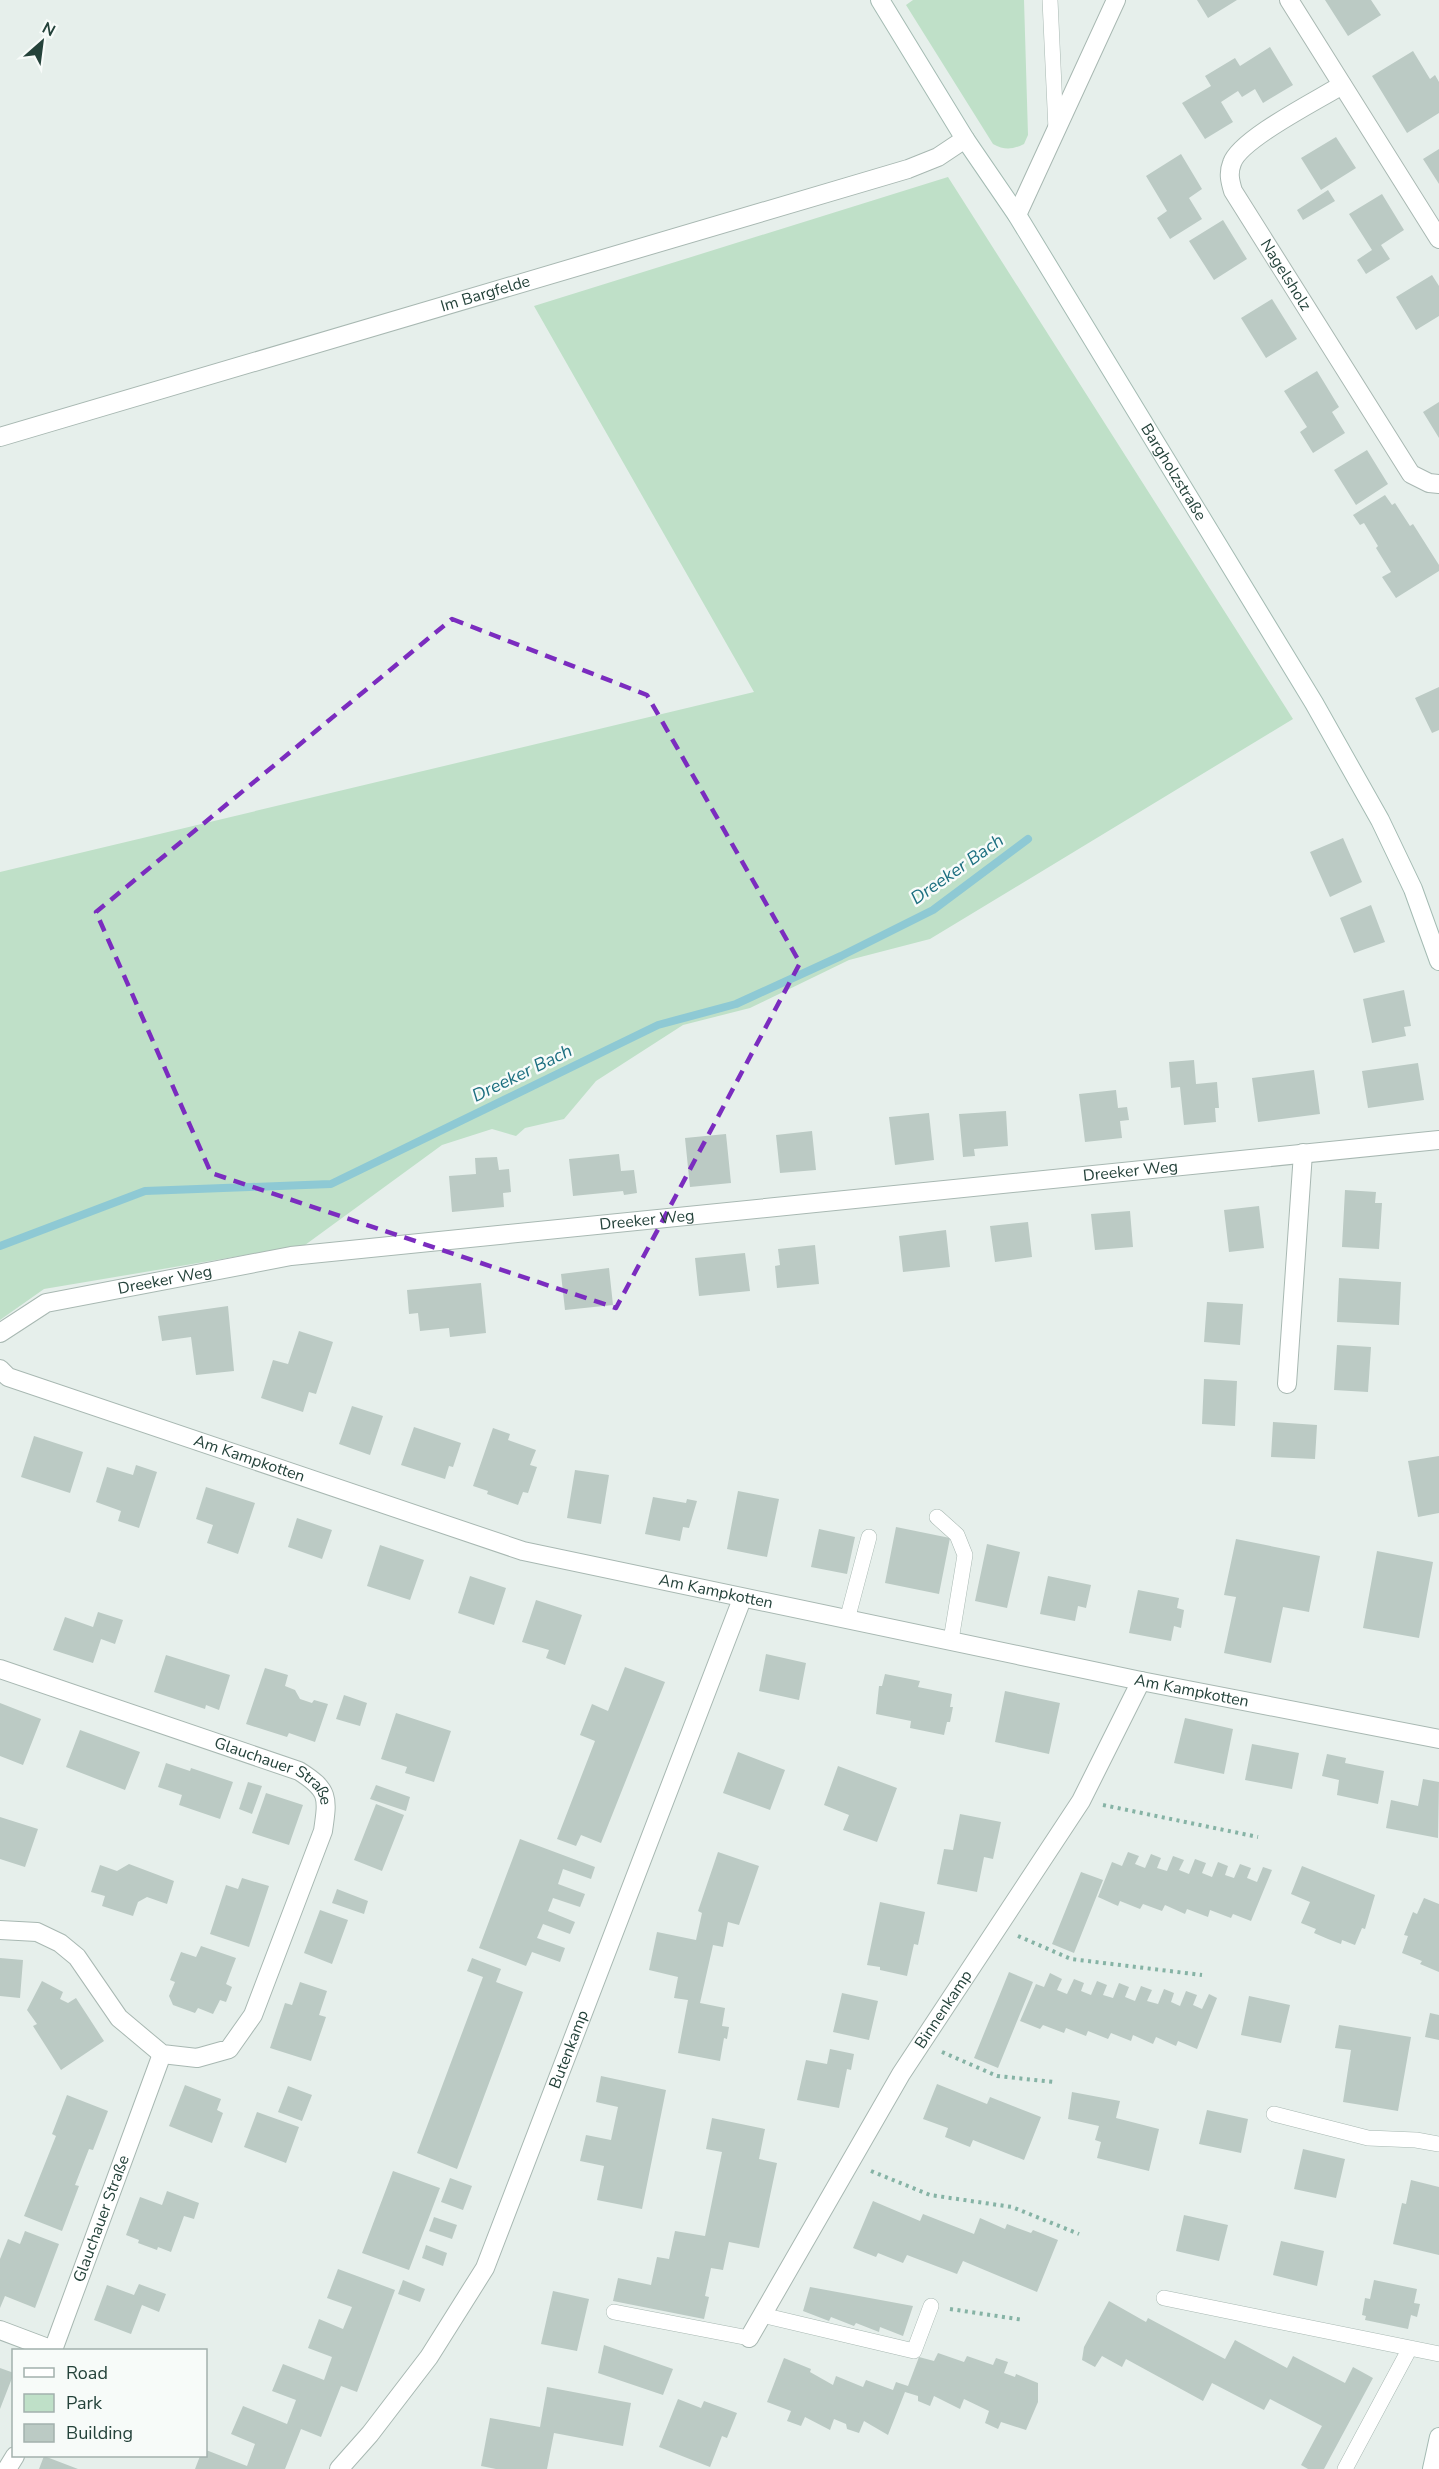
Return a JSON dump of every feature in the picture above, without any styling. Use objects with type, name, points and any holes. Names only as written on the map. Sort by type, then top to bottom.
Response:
[{"type":"street","name":"Bargholzstraße","points":[[880,0],[965,139],[1017,215],[1314,703],[1380,820],[1399,859],[1413,889],[1439,960]]},
{"type":"street","points":[[1017,215],[1116,0]]},
{"type":"street","points":[[1289,0],[1439,239]]},
{"type":"street","name":"Nagelsholz","points":[[1342,85],[1246,145],[1232,162],[1229,176],[1233,191],[1411,474],[1429,483],[1439,484]]},
{"type":"street","name":"Im Bargfelde","points":[[0,436],[908,169],[938,157],[965,139]]},
{"type":"street","name":"Dreeker Weg","points":[[0,1333],[46,1303],[291,1256],[1439,1140]]},
{"type":"street","points":[[1287,1384],[1303,1153]]},
{"type":"street","name":"Am Kampkotten","points":[[4,1373],[523,1551],[742,1599],[1141,1681],[1439,1739]]},
{"type":"street","name":"Butenkamp","points":[[339,2469],[370,2434],[429,2357],[485,2268],[742,1599]]},
{"type":"street","name":"Glauchauer Straße","points":[[0,1669],[299,1771],[318,1783],[328,1803],[324,1830],[253,2015],[229,2049],[197,2058],[162,2054],[53,2349]]},
{"type":"street","name":"Binnenkamp","points":[[749,2338],[901,2074],[1081,1801],[1141,1681]]},
{"type":"street","points":[[0,1930],[37,1932],[60,1943],[77,1957],[120,2018],[162,2054]]},
{"type":"street","name":"Glauchauer Straße","points":[[0,2330],[50,2349]]},
{"type":"street","points":[[1432,2469],[1439,2437]]},
{"type":"lane","points":[[1050,0],[1056,133]]},
{"type":"lane","points":[[936,1517],[957,1535],[964,1555],[951,1641]]},
{"type":"lane","points":[[848,1620],[869,1537]]},
{"type":"lane","points":[[1274,2114],[1368,2139],[1416,2140],[1439,2144]]},
{"type":"lane","points":[[1164,2298],[1439,2354]]},
{"type":"lane","points":[[762,2315],[914,2351],[931,2306]]},
{"type":"lane","points":[[614,2312],[749,2338]]},
{"type":"lane","points":[[1345,2469],[1410,2348]]},
{"type":"path","points":[[1081,1801],[1258,1837]]},
{"type":"path","points":[[998,1928],[1071,1959],[1202,1975]]},
{"type":"path","points":[[921,2044],[997,2076],[1054,2082]]},
{"type":"path","points":[[850,2162],[930,2195],[1012,2207],[1078,2234]]},
{"type":"path","points":[[931,2306],[1024,2320]]},
{"type":"highlighted area","points":[[452,619],[647,695],[800,963],[616,1308],[211,1173],[96,912]]},
{"type":"green space","points":[[913,0],[1024,0],[1028,135],[1024,144],[1008,148],[993,144],[906,5]]},
{"type":"green space","points":[[948,177],[1293,719],[930,939],[849,960],[750,1008],[683,1025],[596,1081],[564,1119],[525,1128],[516,1136],[492,1129],[442,1145],[305,1245],[44,1289],[0,1320],[0,872],[754,692],[534,306]]},
{"type":"building","points":[[1197,0],[1237,0],[1208,18]]},
{"type":"building","points":[[1325,0],[1371,0],[1381,15],[1348,36]]},
{"type":"building","points":[[1270,47],[1293,85],[1263,103],[1255,89],[1242,97],[1238,91],[1221,102],[1233,122],[1205,139],[1182,103],[1211,86],[1205,76],[1235,58],[1240,66]]},
{"type":"building","points":[[1413,51],[1430,79],[1435,75],[1439,82],[1439,113],[1407,133],[1372,76]]},
{"type":"building","points":[[1336,137],[1356,168],[1321,190],[1301,158]]},
{"type":"building","points":[[1439,149],[1439,184],[1423,159]]},
{"type":"building","points":[[1181,154],[1202,189],[1189,198],[1202,219],[1170,239],[1157,218],[1167,211],[1146,176]]},
{"type":"building","points":[[1328,190],[1335,201],[1303,220],[1297,210]]},
{"type":"building","points":[[1382,194],[1404,230],[1381,245],[1390,259],[1366,274],[1357,260],[1372,250],[1349,214]]},
{"type":"building","points":[[1223,220],[1247,259],[1214,280],[1189,241]]},
{"type":"building","points":[[1432,275],[1439,286],[1439,316],[1416,330],[1396,297]]},
{"type":"building","points":[[1272,299],[1297,339],[1266,358],[1241,318]]},
{"type":"building","points":[[1317,371],[1339,407],[1332,412],[1345,433],[1313,453],[1300,432],[1307,427],[1284,391]]},
{"type":"building","points":[[1439,402],[1439,438],[1423,412]]},
{"type":"building","points":[[1367,450],[1388,484],[1356,505],[1334,470]]},
{"type":"building","points":[[1385,495],[1392,505],[1395,503],[1410,526],[1413,524],[1439,565],[1439,571],[1396,598],[1382,577],[1391,572],[1376,548],[1378,546],[1364,523],[1360,525],[1353,515]]},
{"type":"building","points":[[1439,687],[1439,730],[1432,733],[1415,698]]},
{"type":"building","points":[[1343,838],[1362,882],[1330,897],[1310,852]]},
{"type":"building","points":[[1371,905],[1385,942],[1354,953],[1340,918]]},
{"type":"building","points":[[1404,990],[1411,1026],[1404,1027],[1406,1036],[1372,1043],[1363,999]]},
{"type":"building","points":[[1194,1060],[1196,1084],[1217,1082],[1219,1108],[1215,1108],[1216,1122],[1184,1125],[1180,1087],[1171,1088],[1169,1062]]},
{"type":"building","points":[[1418,1063],[1424,1100],[1368,1108],[1362,1071]]},
{"type":"building","points":[[1314,1070],[1320,1114],[1258,1122],[1252,1078]]},
{"type":"building","points":[[1116,1090],[1118,1108],[1127,1107],[1129,1120],[1120,1121],[1122,1138],[1085,1142],[1079,1094]]},
{"type":"building","points":[[1006,1111],[1008,1146],[974,1149],[975,1156],[963,1157],[959,1114]]},
{"type":"building","points":[[929,1113],[934,1160],[895,1165],[889,1117]]},
{"type":"building","points":[[812,1131],[816,1170],[780,1173],[776,1135]]},
{"type":"building","points":[[726,1134],[731,1183],[690,1187],[685,1138]]},
{"type":"building","points":[[619,1154],[621,1171],[634,1170],[637,1193],[624,1195],[623,1191],[573,1196],[569,1159]]},
{"type":"building","points":[[497,1157],[499,1170],[509,1169],[511,1192],[503,1193],[504,1207],[452,1212],[449,1176],[476,1174],[475,1158]]},
{"type":"building","points":[[1345,1190],[1376,1192],[1375,1203],[1382,1203],[1379,1249],[1342,1247]]},
{"type":"building","points":[[1259,1206],[1264,1248],[1229,1252],[1224,1210]]},
{"type":"building","points":[[1130,1211],[1133,1247],[1095,1250],[1091,1214]]},
{"type":"building","points":[[1028,1222],[1032,1257],[995,1262],[990,1226]]},
{"type":"building","points":[[946,1230],[950,1267],[903,1272],[899,1236]]},
{"type":"building","points":[[815,1245],[819,1284],[777,1288],[775,1266],[780,1265],[778,1249]]},
{"type":"building","points":[[745,1253],[750,1291],[699,1296],[695,1258]]},
{"type":"building","points":[[609,1268],[613,1305],[565,1310],[561,1274]]},
{"type":"building","points":[[1339,1278],[1401,1282],[1399,1325],[1337,1322]]},
{"type":"building","points":[[481,1283],[486,1333],[450,1337],[449,1328],[420,1331],[418,1313],[409,1314],[407,1290]]},
{"type":"building","points":[[1207,1302],[1243,1304],[1240,1345],[1204,1342]]},
{"type":"building","points":[[228,1306],[234,1371],[196,1375],[191,1337],[162,1341],[158,1316]]},
{"type":"building","points":[[299,1331],[333,1342],[316,1394],[309,1392],[303,1412],[261,1398],[273,1360],[288,1364]]},
{"type":"building","points":[[1337,1345],[1371,1347],[1368,1392],[1334,1390]]},
{"type":"building","points":[[1204,1379],[1237,1381],[1235,1426],[1202,1424]]},
{"type":"building","points":[[352,1406],[383,1416],[370,1455],[339,1444]]},
{"type":"building","points":[[1273,1422],[1317,1425],[1315,1459],[1271,1457]]},
{"type":"building","points":[[414,1427],[461,1443],[453,1467],[449,1466],[445,1479],[401,1465]]},
{"type":"building","points":[[493,1428],[510,1434],[508,1440],[536,1450],[530,1465],[537,1467],[528,1493],[523,1492],[518,1505],[487,1494],[488,1491],[473,1486]]},
{"type":"building","points":[[34,1436],[83,1452],[70,1493],[21,1477]]},
{"type":"building","points":[[1439,1456],[1439,1513],[1418,1517],[1408,1461]]},
{"type":"building","points":[[136,1465],[157,1472],[139,1528],[118,1521],[121,1511],[96,1502],[107,1467],[133,1475]]},
{"type":"building","points":[[575,1470],[609,1475],[601,1524],[567,1518]]},
{"type":"building","points":[[206,1487],[255,1503],[238,1554],[207,1543],[213,1525],[196,1519]]},
{"type":"building","points":[[738,1491],[779,1499],[767,1557],[727,1549]]},
{"type":"building","points":[[653,1497],[686,1503],[687,1499],[697,1501],[689,1528],[683,1527],[680,1541],[645,1534]]},
{"type":"building","points":[[297,1518],[332,1530],[322,1559],[288,1547]]},
{"type":"building","points":[[896,1527],[950,1538],[939,1594],[885,1583]]},
{"type":"building","points":[[819,1529],[855,1537],[847,1574],[811,1567]]},
{"type":"building","points":[[1236,1539],[1320,1556],[1309,1612],[1283,1607],[1271,1663],[1224,1653],[1236,1597],[1224,1595]]},
{"type":"building","points":[[987,1544],[1020,1552],[1007,1608],[975,1601]]},
{"type":"building","points":[[380,1545],[424,1560],[410,1600],[367,1586]]},
{"type":"building","points":[[1377,1551],[1433,1562],[1419,1638],[1363,1628]]},
{"type":"building","points":[[470,1576],[506,1588],[494,1625],[458,1613]]},
{"type":"building","points":[[1048,1576],[1091,1585],[1086,1608],[1078,1606],[1075,1621],[1040,1614]]},
{"type":"building","points":[[1138,1590],[1179,1598],[1177,1608],[1184,1610],[1181,1628],[1174,1626],[1171,1641],[1129,1633]]},
{"type":"building","points":[[536,1600],[582,1615],[565,1665],[546,1658],[549,1650],[522,1642]]},
{"type":"building","points":[[98,1612],[123,1620],[115,1644],[101,1639],[93,1663],[53,1650],[65,1617],[93,1627]]},
{"type":"building","points":[[766,1654],[806,1663],[799,1700],[759,1691]]},
{"type":"building","points":[[166,1655],[230,1675],[219,1710],[206,1705],[205,1709],[154,1692]]},
{"type":"building","points":[[625,1667],[665,1682],[601,1843],[581,1835],[576,1846],[557,1839],[595,1741],[580,1735],[592,1704],[608,1711]]},
{"type":"building","points":[[265,1668],[288,1675],[285,1686],[295,1690],[300,1699],[312,1703],[314,1700],[328,1704],[315,1742],[289,1733],[287,1737],[246,1724]]},
{"type":"building","points":[[885,1674],[920,1681],[918,1687],[952,1694],[950,1707],[953,1707],[944,1735],[910,1728],[911,1721],[876,1714],[879,1686],[882,1686]]},
{"type":"building","points":[[1005,1691],[1060,1703],[1049,1754],[995,1742]]},
{"type":"building","points":[[344,1695],[367,1703],[360,1726],[336,1719]]},
{"type":"building","points":[[0,1703],[41,1719],[23,1765],[0,1756]]},
{"type":"building","points":[[396,1713],[451,1731],[434,1782],[405,1773],[407,1767],[381,1759]]},
{"type":"building","points":[[1185,1718],[1233,1729],[1224,1774],[1174,1763]]},
{"type":"building","points":[[80,1730],[140,1752],[125,1790],[66,1767]]},
{"type":"building","points":[[1252,1744],[1299,1753],[1292,1789],[1245,1780]]},
{"type":"building","points":[[738,1752],[785,1770],[770,1810],[723,1793]]},
{"type":"building","points":[[1327,1754],[1346,1758],[1345,1763],[1384,1771],[1378,1804],[1337,1795],[1339,1780],[1322,1776]]},
{"type":"building","points":[[166,1763],[190,1771],[191,1768],[233,1782],[220,1819],[179,1805],[182,1795],[158,1787]]},
{"type":"building","points":[[838,1766],[897,1788],[877,1842],[843,1830],[849,1815],[824,1805]]},
{"type":"building","points":[[1423,1779],[1439,1782],[1438,1838],[1386,1828],[1391,1800],[1418,1806]]},
{"type":"building","points":[[248,1782],[262,1786],[252,1814],[239,1809]]},
{"type":"building","points":[[376,1785],[410,1797],[406,1811],[370,1799]]},
{"type":"building","points":[[266,1793],[303,1805],[289,1845],[252,1833]]},
{"type":"building","points":[[376,1804],[404,1815],[382,1871],[354,1860]]},
{"type":"building","points":[[960,1814],[1001,1822],[993,1859],[984,1857],[977,1892],[937,1884],[944,1849],[953,1850]]},
{"type":"building","points":[[0,1817],[38,1829],[25,1867],[0,1859]]},
{"type":"building","points":[[520,1839],[595,1867],[591,1879],[563,1869],[558,1884],[585,1894],[580,1907],[553,1898],[548,1911],[575,1922],[570,1934],[543,1924],[537,1938],[565,1948],[560,1962],[532,1952],[526,1966],[479,1948]]},
{"type":"building","points":[[718,1852],[759,1866],[739,1925],[728,1922],[723,1947],[713,1945],[700,2003],[725,2008],[722,2026],[729,2027],[727,2039],[724,2038],[720,2061],[678,2053],[688,2000],[674,1998],[678,1977],[649,1970],[657,1932],[696,1940],[702,1913],[698,1911]]},
{"type":"building","points":[[1128,1852],[1139,1856],[1135,1864],[1145,1868],[1151,1854],[1161,1858],[1157,1868],[1167,1871],[1173,1856],[1184,1860],[1179,1870],[1189,1874],[1195,1859],[1206,1863],[1202,1873],[1212,1877],[1218,1862],[1228,1866],[1225,1875],[1234,1878],[1240,1864],[1251,1868],[1247,1878],[1257,1882],[1263,1867],[1272,1870],[1251,1921],[1233,1914],[1231,1918],[1210,1910],[1208,1917],[1187,1909],[1185,1914],[1165,1905],[1162,1911],[1143,1904],[1140,1909],[1120,1901],[1118,1906],[1098,1897],[1112,1862],[1122,1866]]},
{"type":"building","points":[[129,1864],[174,1881],[167,1904],[147,1897],[138,1902],[133,1916],[102,1906],[105,1896],[91,1892],[100,1865],[117,1871]]},
{"type":"building","points":[[1302,1866],[1375,1895],[1365,1929],[1362,1928],[1355,1945],[1342,1940],[1341,1944],[1328,1939],[1314,1933],[1316,1929],[1301,1923],[1310,1902],[1291,1894]]},
{"type":"building","points":[[1081,1872],[1103,1880],[1074,1953],[1052,1944]]},
{"type":"building","points":[[242,1878],[269,1886],[249,1947],[210,1934],[226,1885],[238,1889]]},
{"type":"building","points":[[337,1889],[368,1901],[364,1914],[332,1903]]},
{"type":"building","points":[[1424,1898],[1439,1904],[1439,1972],[1420,1964],[1422,1961],[1402,1953],[1408,1936],[1404,1935],[1413,1912],[1417,1914]]},
{"type":"building","points":[[880,1902],[925,1912],[918,1945],[914,1944],[907,1976],[867,1965]]},
{"type":"building","points":[[320,1910],[348,1920],[332,1964],[304,1953]]},
{"type":"building","points":[[201,1946],[236,1958],[226,1984],[232,1987],[226,2002],[220,2000],[213,2014],[198,2008],[195,2013],[173,2005],[169,1996],[175,1982],[170,1980],[181,1952],[196,1957]]},
{"type":"building","points":[[0,1958],[23,1960],[20,1998],[0,1996]]},
{"type":"building","points":[[472,1958],[501,1969],[496,1982],[523,1992],[457,2169],[417,2153],[483,1977],[467,1971]]},
{"type":"building","points":[[1009,1972],[1033,1982],[998,2068],[974,2058]]},
{"type":"building","points":[[1050,1973],[1062,1979],[1057,1990],[1067,1994],[1074,1979],[1084,1983],[1081,1991],[1091,1995],[1097,1981],[1107,1985],[1103,1995],[1113,1998],[1119,1983],[1129,1987],[1125,1997],[1135,2001],[1141,1986],[1152,1990],[1147,2001],[1158,2004],[1164,1989],[1174,1993],[1171,2002],[1180,2006],[1186,1991],[1197,1995],[1193,2005],[1202,2009],[1209,1994],[1217,1998],[1197,2049],[1178,2041],[1176,2046],[1156,2037],[1153,2044],[1133,2035],[1131,2041],[1111,2033],[1108,2039],[1088,2031],[1086,2036],[1066,2028],[1064,2033],[1043,2025],[1040,2029],[1020,2021],[1036,1984],[1044,1987]]},
{"type":"building","points":[[42,1981],[63,1992],[60,1999],[68,2003],[76,1998],[104,2041],[61,2070],[33,2026],[37,2024],[27,2010]]},
{"type":"building","points":[[300,1982],[327,1991],[319,2015],[326,2017],[311,2061],[270,2048],[285,2003],[292,2005]]},
{"type":"building","points":[[842,1993],[878,2001],[869,2040],[833,2032]]},
{"type":"building","points":[[1249,1996],[1290,2005],[1281,2043],[1241,2035]]},
{"type":"building","points":[[1430,2013],[1439,2015],[1439,2040],[1425,2037]]},
{"type":"building","points":[[1339,2025],[1411,2037],[1398,2111],[1343,2102],[1351,2050],[1335,2048]]},
{"type":"building","points":[[830,2049],[854,2054],[851,2070],[847,2069],[839,2108],[797,2100],[806,2060],[827,2064]]},
{"type":"building","points":[[601,2076],[666,2090],[642,2209],[597,2200],[604,2166],[580,2161],[586,2135],[611,2140],[618,2107],[596,2102]]},
{"type":"building","points":[[937,2084],[987,2104],[990,2097],[1041,2117],[1024,2160],[973,2140],[970,2147],[945,2137],[948,2128],[923,2119]]},
{"type":"building","points":[[185,2085],[221,2099],[217,2110],[223,2113],[212,2143],[169,2126]]},
{"type":"building","points":[[288,2086],[312,2095],[302,2121],[278,2112]]},
{"type":"building","points":[[1072,2092],[1120,2101],[1116,2118],[1159,2129],[1149,2171],[1097,2158],[1101,2142],[1095,2140],[1099,2126],[1068,2119]]},
{"type":"building","points":[[67,2095],[108,2111],[93,2150],[89,2149],[75,2185],[79,2186],[62,2231],[24,2216],[56,2136],[52,2134]]},
{"type":"building","points":[[1207,2110],[1248,2119],[1241,2153],[1199,2144]]},
{"type":"building","points":[[257,2112],[299,2127],[286,2163],[244,2147]]},
{"type":"building","points":[[712,2118],[765,2129],[759,2159],[777,2163],[759,2248],[729,2242],[723,2270],[711,2268],[705,2296],[709,2297],[704,2319],[613,2301],[618,2278],[651,2285],[657,2257],[669,2259],[675,2231],[705,2236],[722,2152],[706,2149]]},
{"type":"building","points":[[1303,2149],[1345,2159],[1336,2198],[1294,2189]]},
{"type":"building","points":[[393,2171],[440,2188],[409,2270],[362,2253]]},
{"type":"building","points":[[450,2178],[472,2186],[463,2210],[441,2202]]},
{"type":"building","points":[[1411,2180],[1439,2187],[1439,2255],[1393,2244],[1402,2203],[1406,2204]]},
{"type":"building","points":[[167,2191],[199,2203],[194,2219],[184,2216],[171,2252],[138,2243],[139,2240],[126,2235],[140,2197],[162,2205]]},
{"type":"building","points":[[873,2201],[920,2221],[923,2214],[974,2234],[980,2218],[1005,2229],[1007,2224],[1031,2233],[1033,2230],[1058,2240],[1037,2292],[963,2261],[957,2274],[907,2255],[903,2263],[878,2253],[876,2257],[853,2248]]},
{"type":"building","points":[[1184,2215],[1228,2225],[1219,2261],[1176,2251]]},
{"type":"building","points":[[434,2217],[457,2225],[452,2239],[429,2231]]},
{"type":"building","points":[[25,2231],[59,2244],[35,2308],[5,2296],[0,2308],[0,2259],[8,2239],[20,2244]]},
{"type":"building","points":[[1281,2241],[1324,2251],[1317,2286],[1273,2275]]},
{"type":"building","points":[[426,2245],[447,2253],[443,2266],[422,2258]]},
{"type":"building","points":[[338,2269],[395,2290],[357,2392],[341,2386],[321,2437],[301,2429],[285,2469],[195,2469],[200,2457],[207,2457],[207,2450],[247,2466],[255,2444],[231,2434],[243,2406],[287,2424],[296,2400],[272,2391],[283,2364],[324,2380],[332,2357],[308,2348],[319,2319],[343,2329],[352,2307],[327,2298]]},
{"type":"building","points":[[403,2280],[425,2289],[420,2302],[398,2294]]},
{"type":"building","points":[[1374,2280],[1417,2289],[1414,2303],[1420,2304],[1417,2317],[1411,2315],[1408,2329],[1365,2320],[1366,2316],[1362,2315],[1365,2298],[1370,2299]]},
{"type":"building","points":[[139,2284],[166,2294],[159,2312],[142,2305],[131,2334],[94,2320],[107,2285],[134,2295]]},
{"type":"building","points":[[810,2287],[913,2306],[903,2336],[880,2327],[879,2332],[856,2323],[854,2326],[831,2317],[829,2321],[803,2311]]},
{"type":"building","points":[[553,2291],[589,2299],[577,2351],[541,2344]]},
{"type":"building","points":[[1109,2301],[1146,2322],[1148,2318],[1225,2359],[1235,2340],[1287,2368],[1293,2356],[1345,2383],[1353,2367],[1373,2378],[1324,2469],[1308,2469],[1301,2465],[1322,2426],[1270,2399],[1264,2410],[1212,2383],[1203,2401],[1126,2359],[1122,2367],[1102,2356],[1095,2367],[1082,2360],[1084,2347]]},
{"type":"building","points":[[604,2345],[673,2369],[663,2395],[598,2373]]},
{"type":"building","points":[[938,2353],[964,2362],[967,2356],[993,2365],[996,2358],[1008,2362],[1004,2373],[1015,2377],[1016,2374],[1038,2383],[1038,2402],[1026,2430],[1001,2422],[998,2429],[985,2423],[989,2411],[964,2399],[960,2409],[934,2396],[930,2406],[918,2401],[918,2396],[905,2392],[888,2435],[864,2421],[859,2433],[847,2429],[846,2424],[834,2419],[830,2430],[805,2417],[801,2426],[787,2421],[791,2411],[767,2402],[784,2358],[811,2369],[810,2372],[833,2385],[836,2376],[863,2387],[866,2380],[893,2390],[896,2382],[908,2386],[919,2357],[934,2361]]},
{"type":"building","points":[[0,2368],[12,2372],[12,2378],[0,2409]]},
{"type":"building","points":[[547,2387],[631,2403],[623,2446],[554,2433],[547,2469],[496,2469],[481,2466],[490,2418],[540,2427]]},
{"type":"building","points":[[678,2399],[701,2408],[704,2401],[737,2413],[727,2438],[722,2436],[710,2467],[659,2447]]},
{"type":"building","points":[[44,2457],[47,2457],[78,2469],[39,2469]]},
{"type":"waterway","name":"Dreeker Bach","points":[[0,1246],[145,1191],[331,1184],[658,1025],[736,1004],[841,956],[933,910],[1028,839]]}]
